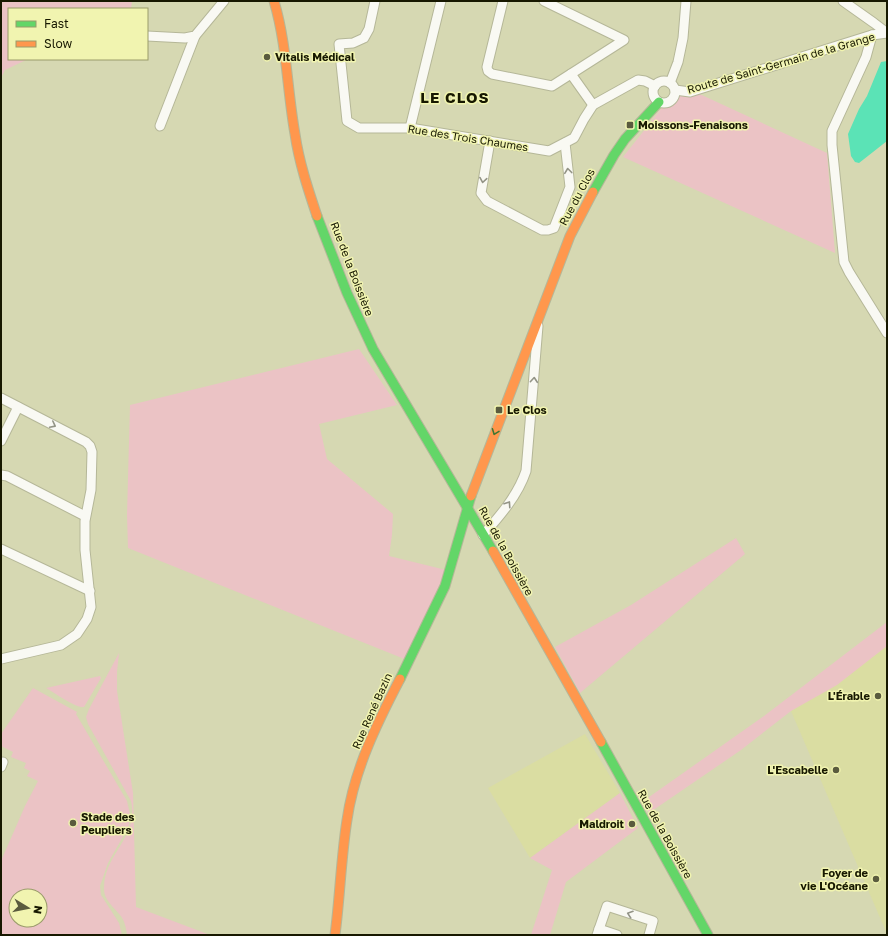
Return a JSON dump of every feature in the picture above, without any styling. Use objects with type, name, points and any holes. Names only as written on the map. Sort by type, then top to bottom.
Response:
[{"type":"main road","name":"Rue de la Boissière","points":[[274,1],[280,21],[286,53],[296,140],[304,171],[315,208],[364,332],[467,506],[708,935]]},
{"type":"main road","name":"Rue de la Boissière","points":[[280,1],[289,31],[304,171]]},
{"type":"main road","name":"Rue du Clos","points":[[467,506],[532,349],[539,317],[570,236],[579,217],[614,155],[625,139],[659,102]]},
{"type":"main road","name":"Rue René Bazin","points":[[335,935],[347,820],[359,771],[371,738],[384,709],[443,591],[467,506]]},
{"type":"street","points":[[160,126],[195,36],[224,1]]},
{"type":"street","name":"Rue des Trois Chaumes","points":[[375,1],[369,29],[364,38],[353,43],[339,44],[347,121],[359,128],[410,128],[549,151],[574,138],[593,105]]},
{"type":"street","points":[[410,128],[441,1]]},
{"type":"street","points":[[503,1],[487,67],[488,71],[492,74],[552,86],[624,40],[544,1]]},
{"type":"street","points":[[673,87],[667,82],[660,82],[655,86],[654,93],[656,99],[659,102],[667,103],[673,98],[673,87],[683,38],[686,1]]},
{"type":"street","points":[[843,1],[887,33]]},
{"type":"street","name":"Route de Saint-Germain de la Grange","points":[[673,87],[690,92],[872,35],[887,33]]},
{"type":"street","points":[[872,35],[866,57],[832,131],[832,145],[844,262],[887,333]]},
{"type":"street","points":[[148,36],[185,38],[195,36]]},
{"type":"street","points":[[571,74],[593,105],[638,80],[645,81],[655,86]]},
{"type":"street","points":[[490,141],[481,193],[487,201],[542,230],[554,228],[570,187],[565,143]]},
{"type":"street","name":"Rue du Clos","points":[[483,535],[501,514],[523,481],[526,471],[532,349]]},
{"type":"street","points":[[1,398],[86,442],[90,446],[92,452],[91,490],[85,516],[85,550],[91,607],[87,618],[77,634],[61,645],[1,659]]},
{"type":"street","points":[[1,441],[18,407]]},
{"type":"street","points":[[1,475],[7,476],[85,516]]},
{"type":"street","points":[[1,549],[90,591]]},
{"type":"street","points":[[617,935],[598,932],[607,906],[654,921],[649,935]]},
{"type":"shaded area","points":[[1,1],[132,1],[131,8],[8,8],[8,60],[26,60],[5,70],[1,78]]},
{"type":"shaded area","points":[[887,61],[887,141],[859,163],[855,162],[851,156],[848,134],[859,109],[867,96],[881,62]]},
{"type":"shaded area","points":[[680,85],[827,153],[835,253],[623,157]]},
{"type":"shaded area","points":[[359,349],[397,405],[319,424],[327,459],[393,514],[389,556],[446,570],[407,660],[128,548],[127,515],[130,405]]},
{"type":"shaded area","points":[[736,538],[745,554],[580,693],[555,647],[631,605]]},
{"type":"shaded area","points":[[887,622],[887,646],[837,685],[791,711],[741,750],[649,813],[642,802],[764,716]]},
{"type":"shaded area","points":[[887,641],[887,934],[791,711]]},
{"type":"shaded area","points":[[119,653],[117,691],[133,793],[136,907],[210,935],[127,935],[123,920],[105,895],[104,887],[106,875],[130,825],[132,814],[131,801],[88,724],[86,717]]},
{"type":"shaded area","points":[[100,676],[101,678],[84,707],[70,703],[46,688]]},
{"type":"shaded area","name":"Stade des Peupliers","points":[[33,688],[77,712],[76,714],[127,801],[130,814],[129,826],[108,863],[100,886],[101,895],[119,923],[122,935],[1,935],[1,861],[25,806],[38,781],[27,776],[30,771],[24,768],[26,763],[11,757],[13,752],[1,746],[1,734]]},
{"type":"shaded area","points":[[585,734],[620,793],[530,858],[488,788]]},
{"type":"shaded area","points":[[620,793],[638,828],[566,882],[550,935],[531,935],[552,870],[530,858]]},
{"type":"traffic: fast","points":[[593,192],[625,139],[659,102]]},
{"type":"traffic: fast","points":[[317,216],[347,293],[373,349],[493,551]]},
{"type":"traffic: fast","points":[[400,679],[445,586],[471,496]]},
{"type":"traffic: fast","points":[[601,742],[708,935]]},
{"type":"traffic: slow","points":[[274,1],[282,34],[292,117],[299,155],[317,216]]},
{"type":"traffic: slow","points":[[471,496],[570,236],[593,192]]},
{"type":"traffic: slow","points":[[493,551],[601,742]]},
{"type":"traffic: slow","points":[[335,935],[343,849],[350,801],[368,747],[400,679]]},
{"type":"place","name":"Vitalis Médical","points":[[267,57]]},
{"type":"place","name":"Moissons-Fenaisons","points":[[630,125]]},
{"type":"place","name":"Le Clos","points":[[499,410]]},
{"type":"place","name":"L'Érable","points":[[878,696]]},
{"type":"place","name":"L'Escabelle","points":[[836,770]]},
{"type":"place","name":"Stade des Peupliers","points":[[73,823]]},
{"type":"place","name":"Maldroit","points":[[632,824]]},
{"type":"place","name":"Foyer de vie L'Océane","points":[[876,879]]},
{"type":"district","name":"LE CLOS","points":[[455,98]]}]
